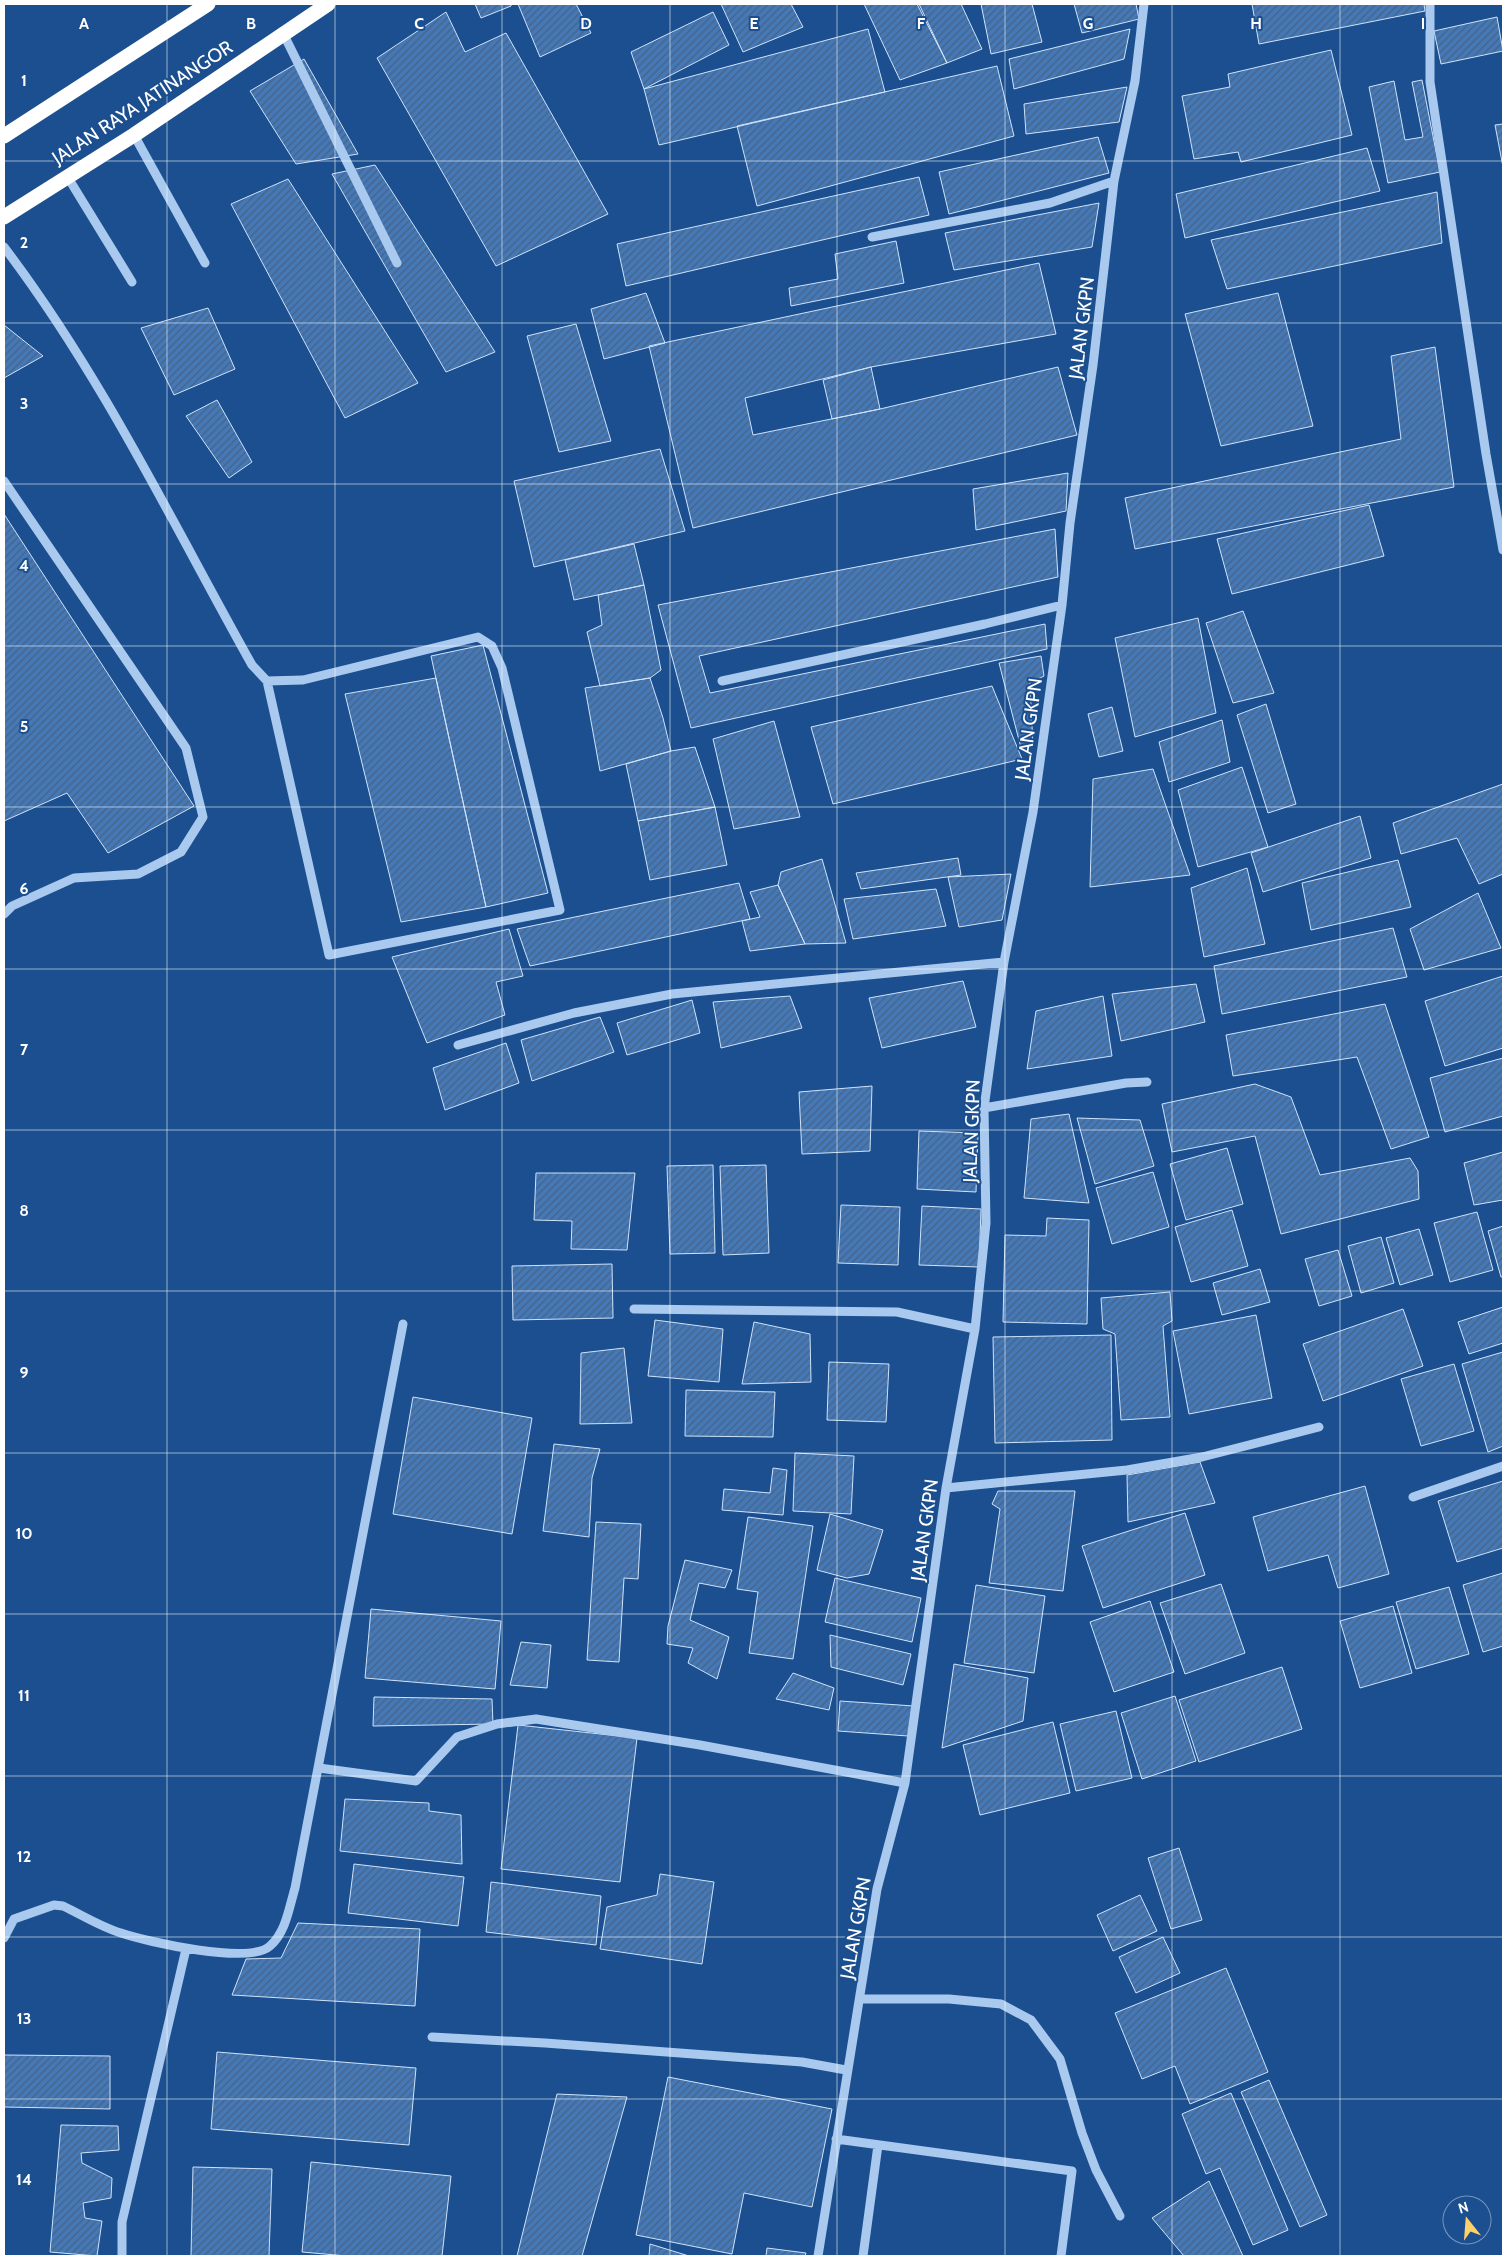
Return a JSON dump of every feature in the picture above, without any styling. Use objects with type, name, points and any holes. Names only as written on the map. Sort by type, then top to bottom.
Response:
[{"type":"highway","points":[[4,136],[208,4]]},
{"type":"highway","name":"JALAN RAYA JATINANGOR","points":[[4,218],[134,135],[328,4]]},
{"type":"street","name":"JALAN GKPN","points":[[818,2256],[846,2070],[860,1999],[877,1889],[905,1783],[946,1488],[975,1329],[986,1223],[984,1108],[1004,962],[1033,812],[1062,605],[1070,522],[1093,365],[1114,181],[1135,81],[1144,4]]},
{"type":"street","points":[[1430,4],[1430,82],[1486,454],[1503,550]]},
{"type":"street","points":[[283,33],[397,263]]},
{"type":"street","points":[[134,135],[205,263]]},
{"type":"street","points":[[67,176],[132,282]]},
{"type":"street","points":[[872,237],[1050,203],[1114,181]]},
{"type":"street","points":[[4,247],[23,272],[109,404],[252,665],[267,681],[329,955],[560,910],[507,686],[492,646],[478,637],[303,680],[267,681]]},
{"type":"street","points":[[4,481],[186,748],[203,817],[181,852],[138,874],[74,878],[12,906],[4,914]]},
{"type":"street","points":[[722,681],[985,624],[1062,605]]},
{"type":"street","points":[[458,1045],[574,1013],[672,994],[1004,962]]},
{"type":"street","points":[[984,1108],[1126,1082],[1147,1082]]},
{"type":"street","points":[[634,1309],[896,1312],[975,1329]]},
{"type":"street","points":[[4,1938],[14,1919],[54,1905],[63,1906],[120,1933],[186,1949],[253,1953],[269,1948],[282,1934],[295,1888],[319,1768],[403,1324]]},
{"type":"street","points":[[946,1488],[1127,1470],[1202,1457],[1319,1427]]},
{"type":"street","points":[[1413,1497],[1503,1466]]},
{"type":"street","points":[[319,1768],[416,1781],[457,1737],[497,1724],[536,1719],[700,1745],[905,1783]]},
{"type":"street","points":[[122,2256],[122,2222],[186,1949]]},
{"type":"street","points":[[860,1999],[949,1999],[1001,2004],[1031,2020],[1060,2059],[1082,2133],[1096,2170],[1120,2216]]},
{"type":"street","points":[[432,2037],[545,2043],[802,2062],[846,2070]]},
{"type":"street","points":[[836,2139],[1072,2171],[1061,2256]]},
{"type":"street","points":[[863,2256],[878,2145]]},
{"type":"building","points":[[475,4],[511,4],[511,6],[481,18]]},
{"type":"building","points":[[518,4],[576,4],[591,33],[540,57]]},
{"type":"building","points":[[721,4],[791,4],[803,27],[743,52]]},
{"type":"building","points":[[864,4],[917,4],[947,63],[900,80]]},
{"type":"building","points":[[919,4],[961,4],[982,49],[947,63]]},
{"type":"building","points":[[981,4],[1032,4],[1042,42],[991,54]]},
{"type":"building","points":[[1074,4],[1136,4],[1139,19],[1082,33]]},
{"type":"building","points":[[1252,4],[1424,4],[1425,11],[1259,44]]},
{"type":"building","points":[[446,12],[465,52],[506,33],[608,214],[496,266],[377,58]]},
{"type":"building","points":[[713,12],[729,45],[644,89],[631,52]]},
{"type":"building","points":[[1497,17],[1503,51],[1441,64],[1434,31]]},
{"type":"building","points":[[868,29],[885,92],[659,145],[644,89]]},
{"type":"building","points":[[1130,29],[1124,59],[1014,89],[1009,59]]},
{"type":"building","points":[[1331,50],[1352,135],[1241,162],[1238,152],[1194,159],[1182,96],[1230,87],[1228,74]]},
{"type":"building","points":[[304,59],[358,154],[296,164],[250,91]]},
{"type":"building","points":[[997,66],[1014,136],[757,206],[737,126]]},
{"type":"building","points":[[1422,80],[1440,172],[1388,183],[1369,87],[1394,81],[1405,140],[1423,137],[1412,82]]},
{"type":"building","points":[[1127,87],[1119,122],[1026,134],[1024,104]]},
{"type":"building","points":[[1503,124],[1503,167],[1495,125]]},
{"type":"building","points":[[1098,137],[1109,173],[949,214],[939,172]]},
{"type":"building","points":[[1367,148],[1380,191],[1185,238],[1176,194]]},
{"type":"building","points":[[375,165],[495,352],[446,372],[332,174]]},
{"type":"building","points":[[919,177],[929,215],[626,286],[617,244]]},
{"type":"building","points":[[288,179],[418,383],[345,418],[231,204]]},
{"type":"building","points":[[1437,192],[1442,243],[1227,289],[1211,240]]},
{"type":"building","points":[[1099,203],[1092,247],[954,270],[945,233]]},
{"type":"building","points":[[896,241],[904,283],[791,306],[789,288],[838,279],[835,254]]},
{"type":"building","points":[[1039,263],[1056,334],[871,367],[745,398],[753,435],[880,409],[1058,367],[1077,435],[693,528],[649,346]]},
{"type":"building","points":[[646,293],[665,343],[604,359],[591,309]]},
{"type":"building","points":[[1278,293],[1313,426],[1221,446],[1185,314]]},
{"type":"building","points":[[208,308],[235,369],[174,395],[141,328]]},
{"type":"building","points":[[576,324],[611,441],[559,452],[527,336]]},
{"type":"building","points":[[4,325],[43,356],[4,378]]},
{"type":"building","points":[[1435,347],[1454,487],[1135,549],[1125,498],[1401,439],[1391,356]]},
{"type":"building","points":[[871,367],[880,409],[832,419],[823,380]]},
{"type":"building","points":[[217,400],[252,462],[229,478],[186,416]]},
{"type":"building","points":[[660,449],[685,531],[534,567],[514,481]]},
{"type":"building","points":[[1068,473],[1066,511],[976,530],[973,489]]},
{"type":"building","points":[[1369,505],[1384,556],[1232,594],[1217,539]]},
{"type":"building","points":[[4,514],[194,806],[108,853],[67,793],[4,821]]},
{"type":"building","points":[[1055,529],[1058,577],[699,656],[710,693],[1045,624],[1047,649],[691,728],[658,605]]},
{"type":"building","points":[[634,544],[644,585],[574,600],[565,560]]},
{"type":"building","points":[[644,585],[661,670],[650,678],[600,686],[587,632],[602,625],[598,595]]},
{"type":"building","points":[[1243,611],[1274,693],[1233,703],[1206,623]]},
{"type":"building","points":[[1198,618],[1216,713],[1135,737],[1115,638]]},
{"type":"building","points":[[483,645],[548,893],[486,907],[431,656]]},
{"type":"building","points":[[1041,656],[1044,676],[1030,683],[1033,747],[1021,748],[999,663]]},
{"type":"building","points":[[436,678],[486,907],[401,922],[345,694]]},
{"type":"building","points":[[650,678],[671,751],[600,771],[585,688]]},
{"type":"building","points":[[992,686],[1022,759],[833,804],[811,727]]},
{"type":"building","points":[[1266,704],[1296,804],[1268,813],[1237,715]]},
{"type":"building","points":[[1112,707],[1123,751],[1099,757],[1088,714]]},
{"type":"building","points":[[1222,720],[1230,762],[1169,782],[1159,742]]},
{"type":"building","points":[[774,721],[800,817],[734,829],[713,739]]},
{"type":"building","points":[[695,747],[715,807],[638,821],[626,764],[671,751]]},
{"type":"building","points":[[1242,767],[1268,847],[1198,867],[1178,790]]},
{"type":"building","points":[[1153,769],[1190,875],[1090,887],[1093,779]]},
{"type":"building","points":[[1503,784],[1503,874],[1479,884],[1457,838],[1401,854],[1393,823]]},
{"type":"building","points":[[715,807],[727,865],[650,880],[638,821]]},
{"type":"building","points":[[1360,816],[1371,858],[1263,892],[1251,853]]},
{"type":"building","points":[[958,858],[961,875],[861,889],[856,873]]},
{"type":"building","points":[[822,859],[846,943],[805,944],[778,885],[781,872]]},
{"type":"building","points":[[1398,860],[1411,907],[1311,930],[1302,883]]},
{"type":"building","points":[[1247,868],[1265,944],[1204,957],[1191,888]]},
{"type":"building","points":[[1011,874],[1002,920],[959,927],[948,877]]},
{"type":"building","points":[[739,883],[750,919],[530,966],[517,929]]},
{"type":"building","points":[[778,885],[805,944],[750,951],[742,921],[760,917],[750,892]]},
{"type":"building","points":[[936,889],[946,926],[853,939],[844,899]]},
{"type":"building","points":[[1478,893],[1501,948],[1424,970],[1410,929]]},
{"type":"building","points":[[1393,928],[1407,977],[1222,1014],[1214,966]]},
{"type":"building","points":[[509,929],[523,976],[496,982],[505,1015],[427,1043],[392,957]]},
{"type":"building","points":[[1503,976],[1503,1048],[1445,1066],[1425,1001]]},
{"type":"building","points":[[963,981],[976,1027],[882,1048],[869,998]]},
{"type":"building","points":[[1196,984],[1205,1022],[1121,1041],[1112,994]]},
{"type":"building","points":[[790,996],[802,1028],[721,1048],[713,1002]]},
{"type":"building","points":[[1103,996],[1112,1056],[1027,1069],[1036,1011]]},
{"type":"building","points":[[692,1000],[700,1033],[627,1055],[617,1023]]},
{"type":"building","points":[[1385,1004],[1429,1137],[1391,1149],[1357,1057],[1233,1076],[1226,1035]]},
{"type":"building","points":[[600,1017],[614,1052],[532,1081],[521,1040]]},
{"type":"building","points":[[506,1043],[519,1083],[445,1110],[433,1068]]},
{"type":"building","points":[[1503,1058],[1503,1116],[1445,1132],[1430,1078]]},
{"type":"building","points":[[1255,1084],[1291,1097],[1320,1175],[1410,1158],[1418,1171],[1419,1199],[1281,1234],[1255,1136],[1172,1152],[1162,1104]]},
{"type":"building","points":[[872,1086],[870,1151],[802,1154],[799,1092]]},
{"type":"building","points":[[1069,1114],[1089,1203],[1024,1198],[1031,1119]]},
{"type":"building","points":[[1077,1118],[1140,1120],[1154,1166],[1095,1184]]},
{"type":"building","points":[[919,1131],[978,1133],[976,1192],[917,1189]]},
{"type":"building","points":[[1227,1148],[1243,1204],[1186,1220],[1170,1164]]},
{"type":"building","points":[[1503,1152],[1503,1200],[1474,1205],[1464,1163]]},
{"type":"building","points":[[713,1165],[715,1253],[670,1254],[667,1166]]},
{"type":"building","points":[[766,1165],[769,1253],[723,1255],[720,1166]]},
{"type":"building","points":[[1153,1172],[1169,1227],[1112,1244],[1096,1188]]},
{"type":"building","points":[[536,1173],[635,1173],[627,1250],[571,1249],[572,1221],[534,1220]]},
{"type":"building","points":[[841,1205],[900,1207],[898,1265],[838,1263]]},
{"type":"building","points":[[922,1206],[981,1209],[979,1267],[919,1265]]},
{"type":"building","points":[[1232,1210],[1248,1266],[1191,1282],[1175,1227]]},
{"type":"building","points":[[1477,1212],[1493,1270],[1450,1282],[1434,1223]]},
{"type":"building","points":[[1047,1218],[1089,1220],[1087,1324],[1003,1322],[1005,1235],[1046,1236]]},
{"type":"building","points":[[1503,1226],[1503,1277],[1501,1277],[1488,1231]]},
{"type":"building","points":[[1419,1229],[1433,1275],[1400,1285],[1386,1238]]},
{"type":"building","points":[[1381,1237],[1394,1283],[1361,1293],[1348,1246]]},
{"type":"building","points":[[1338,1250],[1352,1296],[1319,1306],[1305,1259]]},
{"type":"building","points":[[612,1264],[613,1318],[513,1320],[512,1266]]},
{"type":"building","points":[[1260,1269],[1270,1302],[1222,1315],[1213,1283]]},
{"type":"building","points":[[1170,1292],[1172,1321],[1163,1326],[1170,1417],[1121,1420],[1115,1334],[1103,1329],[1101,1298]]},
{"type":"building","points":[[1503,1307],[1503,1343],[1469,1354],[1458,1322]]},
{"type":"building","points":[[1403,1309],[1423,1366],[1323,1401],[1303,1344]]},
{"type":"building","points":[[1256,1315],[1272,1398],[1189,1414],[1173,1331]]},
{"type":"building","points":[[655,1320],[723,1329],[719,1382],[648,1376]]},
{"type":"building","points":[[754,1322],[810,1334],[811,1382],[742,1384]]},
{"type":"building","points":[[1111,1335],[1112,1440],[995,1443],[993,1337]]},
{"type":"building","points":[[624,1348],[632,1423],[580,1424],[581,1353]]},
{"type":"building","points":[[1503,1352],[1503,1446],[1488,1452],[1462,1364]]},
{"type":"building","points":[[829,1362],[889,1364],[886,1422],[827,1420]]},
{"type":"building","points":[[1454,1364],[1474,1431],[1421,1446],[1401,1379]]},
{"type":"building","points":[[686,1390],[775,1392],[773,1437],[685,1436]]},
{"type":"building","points":[[413,1397],[532,1418],[512,1534],[393,1514]]},
{"type":"building","points":[[554,1444],[600,1449],[592,1478],[589,1537],[543,1531]]},
{"type":"building","points":[[795,1453],[854,1456],[851,1514],[793,1511]]},
{"type":"building","points":[[1200,1462],[1215,1503],[1128,1522],[1127,1475]]},
{"type":"building","points":[[773,1468],[787,1470],[783,1515],[722,1510],[724,1489],[770,1493]]},
{"type":"building","points":[[1503,1481],[1503,1548],[1457,1562],[1438,1501]]},
{"type":"building","points":[[1365,1486],[1389,1574],[1338,1588],[1328,1555],[1268,1571],[1253,1517]]},
{"type":"building","points":[[998,1491],[1075,1491],[1063,1591],[989,1583],[1000,1509],[992,1504]]},
{"type":"building","points":[[1185,1513],[1205,1575],[1103,1608],[1082,1546]]},
{"type":"building","points":[[830,1514],[883,1530],[869,1574],[847,1578],[817,1570]]},
{"type":"building","points":[[748,1517],[813,1526],[793,1659],[749,1653],[758,1592],[737,1589]]},
{"type":"building","points":[[596,1522],[641,1524],[638,1579],[624,1578],[619,1662],[587,1660]]},
{"type":"building","points":[[685,1560],[732,1570],[725,1588],[699,1583],[690,1620],[729,1637],[717,1679],[688,1663],[693,1648],[667,1644],[668,1626]]},
{"type":"building","points":[[1503,1573],[1503,1646],[1483,1652],[1463,1585]]},
{"type":"building","points":[[835,1578],[921,1598],[912,1642],[825,1622]]},
{"type":"building","points":[[1221,1584],[1245,1653],[1185,1674],[1160,1603]]},
{"type":"building","points":[[976,1585],[1045,1596],[1034,1673],[964,1663]]},
{"type":"building","points":[[1449,1587],[1469,1654],[1416,1669],[1396,1602]]},
{"type":"building","points":[[1150,1601],[1174,1672],[1114,1692],[1090,1622]]},
{"type":"building","points":[[1393,1606],[1412,1673],[1360,1688],[1340,1621]]},
{"type":"building","points":[[371,1609],[501,1621],[495,1689],[365,1678]]},
{"type":"building","points":[[830,1635],[911,1654],[903,1685],[831,1667]]},
{"type":"building","points":[[521,1642],[551,1645],[547,1688],[510,1685]]},
{"type":"building","points":[[954,1664],[1028,1678],[1023,1721],[942,1748]]},
{"type":"building","points":[[1282,1667],[1302,1729],[1199,1762],[1179,1700]]},
{"type":"building","points":[[793,1673],[834,1688],[829,1710],[776,1699]]},
{"type":"building","points":[[1175,1696],[1196,1761],[1142,1779],[1121,1713]]},
{"type":"building","points":[[374,1697],[492,1699],[493,1724],[373,1726]]},
{"type":"building","points":[[840,1701],[914,1706],[908,1736],[838,1731]]},
{"type":"building","points":[[1116,1711],[1132,1778],[1076,1791],[1060,1724]]},
{"type":"building","points":[[1053,1722],[1070,1793],[980,1815],[963,1745]]},
{"type":"building","points":[[518,1725],[637,1738],[620,1882],[501,1869]]},
{"type":"building","points":[[345,1799],[429,1803],[429,1811],[461,1815],[462,1864],[340,1851]]},
{"type":"building","points":[[1179,1848],[1202,1920],[1171,1929],[1148,1858]]},
{"type":"building","points":[[354,1864],[464,1877],[458,1926],[348,1913]]},
{"type":"building","points":[[660,1874],[714,1882],[702,1964],[600,1949],[607,1907],[657,1895]]},
{"type":"building","points":[[491,1882],[601,1896],[596,1945],[486,1932]]},
{"type":"building","points":[[1140,1895],[1157,1931],[1113,1951],[1097,1915]]},
{"type":"building","points":[[298,1923],[420,1929],[415,2006],[232,1995],[246,1959],[281,1958]]},
{"type":"building","points":[[1163,1937],[1180,1973],[1136,1993],[1119,1957]]},
{"type":"building","points":[[1226,1968],[1268,2072],[1190,2104],[1175,2066],[1142,2079],[1115,2013]]},
{"type":"building","points":[[217,2052],[416,2068],[409,2145],[211,2129]]},
{"type":"building","points":[[4,2055],[110,2056],[110,2109],[4,2107]]},
{"type":"building","points":[[668,2077],[832,2109],[812,2207],[744,2193],[732,2254],[636,2235]]},
{"type":"building","points":[[1269,2080],[1327,2215],[1300,2227],[1241,2092]]},
{"type":"building","points":[[1231,2093],[1288,2230],[1253,2245],[1220,2168],[1206,2174],[1182,2114]]},
{"type":"building","points":[[557,2094],[627,2097],[582,2256],[517,2256]]},
{"type":"building","points":[[61,2125],[118,2126],[119,2150],[81,2153],[82,2163],[112,2178],[111,2198],[83,2203],[85,2218],[102,2221],[97,2256],[50,2252]]},
{"type":"building","points":[[311,2162],[451,2176],[442,2256],[347,2256],[302,2252]]},
{"type":"building","points":[[193,2167],[272,2169],[269,2256],[191,2256]]},
{"type":"building","points":[[1209,2181],[1243,2256],[1184,2256],[1152,2218]]},
{"type":"building","points":[[650,2244],[689,2256],[649,2256]]},
{"type":"building","points":[[767,2248],[806,2253],[805,2256],[766,2256]]}]
